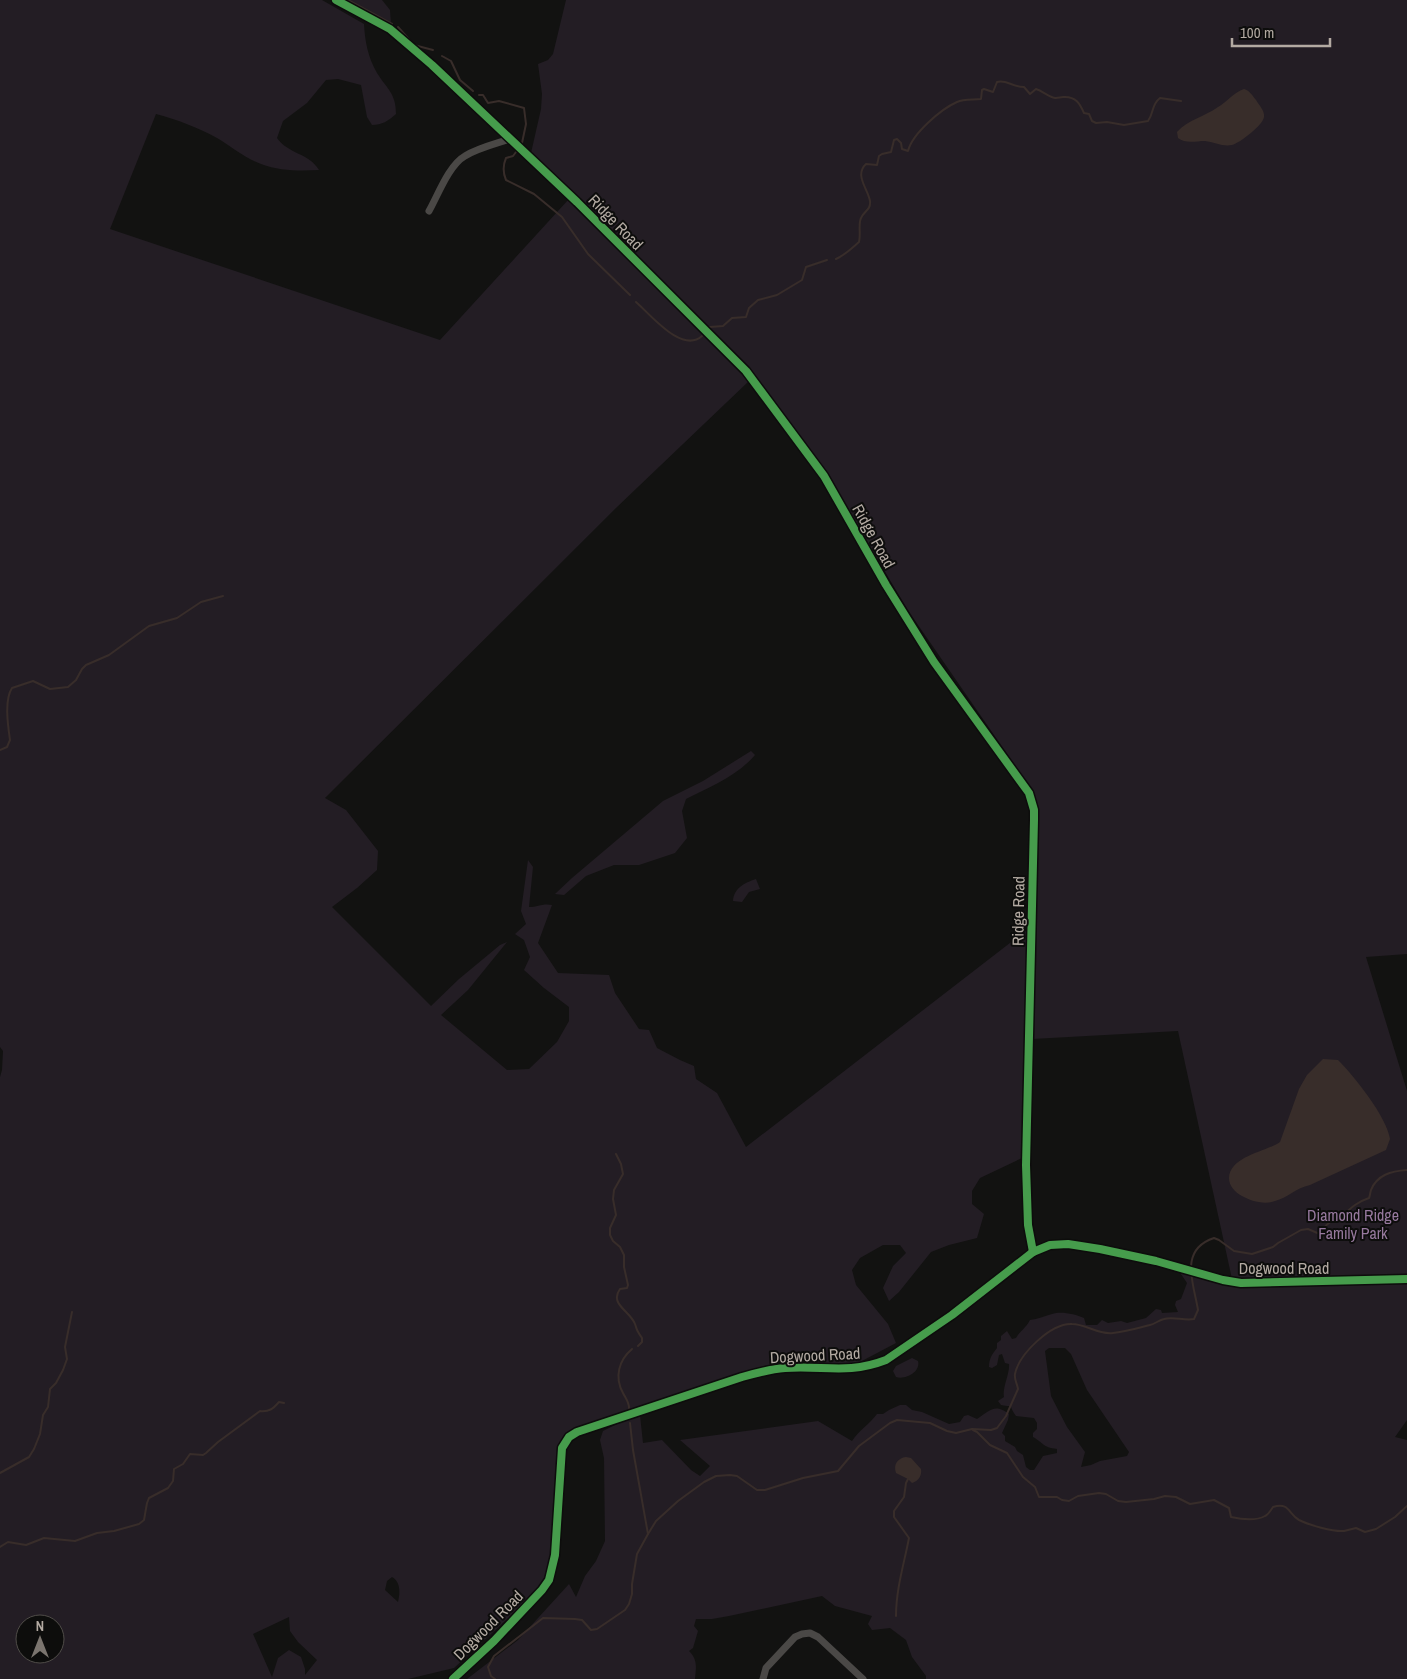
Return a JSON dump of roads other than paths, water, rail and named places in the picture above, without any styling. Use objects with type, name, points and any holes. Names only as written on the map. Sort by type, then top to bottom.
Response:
[{"type":"street","name":"Ridge Road","points":[[336,0],[376,21],[401,38],[472,102],[577,202],[750,376],[824,476],[895,600],[934,662],[1029,793],[1034,810],[1034,820],[1026,1165],[1028,1232],[1033,1252]]},
{"type":"street","points":[[429,211],[448,176],[464,156],[510,139]]},
{"type":"street","name":"Dogwood Road","points":[[453,1679],[494,1641],[549,1580],[555,1555],[560,1457],[562,1448],[570,1437],[604,1423],[767,1370],[801,1368],[848,1369],[874,1365],[900,1352],[952,1315],[1033,1252],[1050,1245],[1068,1244],[1107,1250],[1156,1261],[1223,1280],[1252,1283],[1407,1279]]},
{"type":"street","points":[[763,1679],[766,1668],[795,1638],[802,1634],[810,1633],[863,1679]]},
{"type":"waterway","points":[[348,0],[392,24]]},
{"type":"waterway","points":[[398,27],[414,45],[433,50]]},
{"type":"waterway","points":[[442,56],[451,61],[460,80],[473,91]]},
{"type":"waterway","points":[[836,259],[859,242],[860,220],[870,204],[869,196],[861,177],[866,164],[877,165],[879,156],[891,152],[894,140],[897,139],[901,143],[902,149],[908,151],[921,130],[950,105],[966,100],[981,99],[982,90],[993,92],[997,82],[1000,81],[1024,87],[1030,94],[1036,89],[1055,98],[1067,97],[1074,99],[1084,113],[1089,114],[1092,121],[1096,123],[1107,122],[1124,125],[1148,121],[1155,103],[1160,98],[1181,101]]},
{"type":"waterway","points":[[479,95],[483,95],[488,103],[499,101],[524,108],[526,124],[522,143]]},
{"type":"waterway","points":[[516,152],[513,156],[506,158],[504,166],[506,180],[534,194],[562,217],[588,254],[630,295]]},
{"type":"waterway","points":[[708,329],[710,327],[723,326],[732,318],[746,317],[749,308],[758,300],[777,295],[802,280],[806,267],[827,260]]},
{"type":"waterway","points":[[636,302],[676,337],[694,340],[702,336]]},
{"type":"waterway","points":[[0,750],[7,747],[10,740],[7,706],[12,688],[33,681],[50,689],[68,687],[76,680],[86,665],[109,655],[149,626],[177,618],[201,602],[223,596]]},
{"type":"waterway","points":[[616,1154],[623,1174],[614,1190],[613,1199],[616,1215],[610,1228],[610,1235],[624,1255],[624,1267],[628,1285],[627,1288],[620,1289],[617,1299],[632,1319],[642,1338],[642,1342],[638,1346]]},
{"type":"waterway","points":[[495,1679],[491,1676],[488,1667],[494,1656],[543,1618],[582,1620],[591,1630],[597,1629],[625,1610],[632,1594],[637,1554],[656,1521],[678,1501],[704,1482],[716,1476],[730,1475],[737,1476],[757,1490],[765,1490],[803,1478],[838,1471],[859,1446],[897,1420],[930,1423],[956,1433],[972,1429],[991,1430],[997,1428],[1006,1416],[1018,1389],[1015,1379],[1018,1366],[1029,1349],[1046,1334],[1064,1325],[1072,1324],[1113,1333],[1150,1325],[1167,1318],[1194,1319],[1198,1310],[1192,1279],[1192,1259],[1203,1243],[1214,1238],[1234,1251],[1252,1254],[1273,1247],[1301,1230],[1308,1229],[1326,1235],[1325,1227],[1358,1203],[1369,1198],[1371,1190],[1381,1177],[1395,1171],[1407,1170]]},
{"type":"waterway","points":[[0,1473],[29,1457],[34,1449],[40,1434],[43,1415],[48,1407],[50,1389],[56,1383],[67,1359],[65,1347],[72,1312]]},
{"type":"waterway","points":[[629,1408],[620,1387],[618,1375],[624,1358],[632,1349]]},
{"type":"waterway","points":[[0,1547],[8,1542],[26,1545],[44,1538],[75,1541],[97,1533],[114,1531],[139,1524],[144,1520],[149,1498],[168,1488],[173,1481],[174,1469],[183,1464],[190,1454],[203,1455],[260,1411],[271,1410],[279,1402],[284,1403]]},
{"type":"waterway","points":[[630,1423],[648,1534]]},
{"type":"waterway","points":[[973,1430],[990,1445],[1007,1453],[1023,1477],[1035,1487],[1039,1497],[1057,1497],[1069,1501],[1078,1496],[1099,1493],[1106,1494],[1118,1501],[1126,1502],[1165,1496],[1176,1497],[1190,1504],[1214,1500],[1229,1508],[1231,1517],[1248,1519],[1261,1518],[1267,1515],[1273,1507],[1283,1506],[1295,1518],[1315,1526],[1339,1531],[1356,1528],[1365,1532],[1376,1529],[1395,1517],[1407,1506]]},
{"type":"waterway","points":[[896,1616],[899,1586],[909,1538],[894,1517],[894,1511],[904,1497],[908,1479]]},
{"type":"park label","name":"Diamond Ridge Family Park","points":[[1353,1224]]}]
